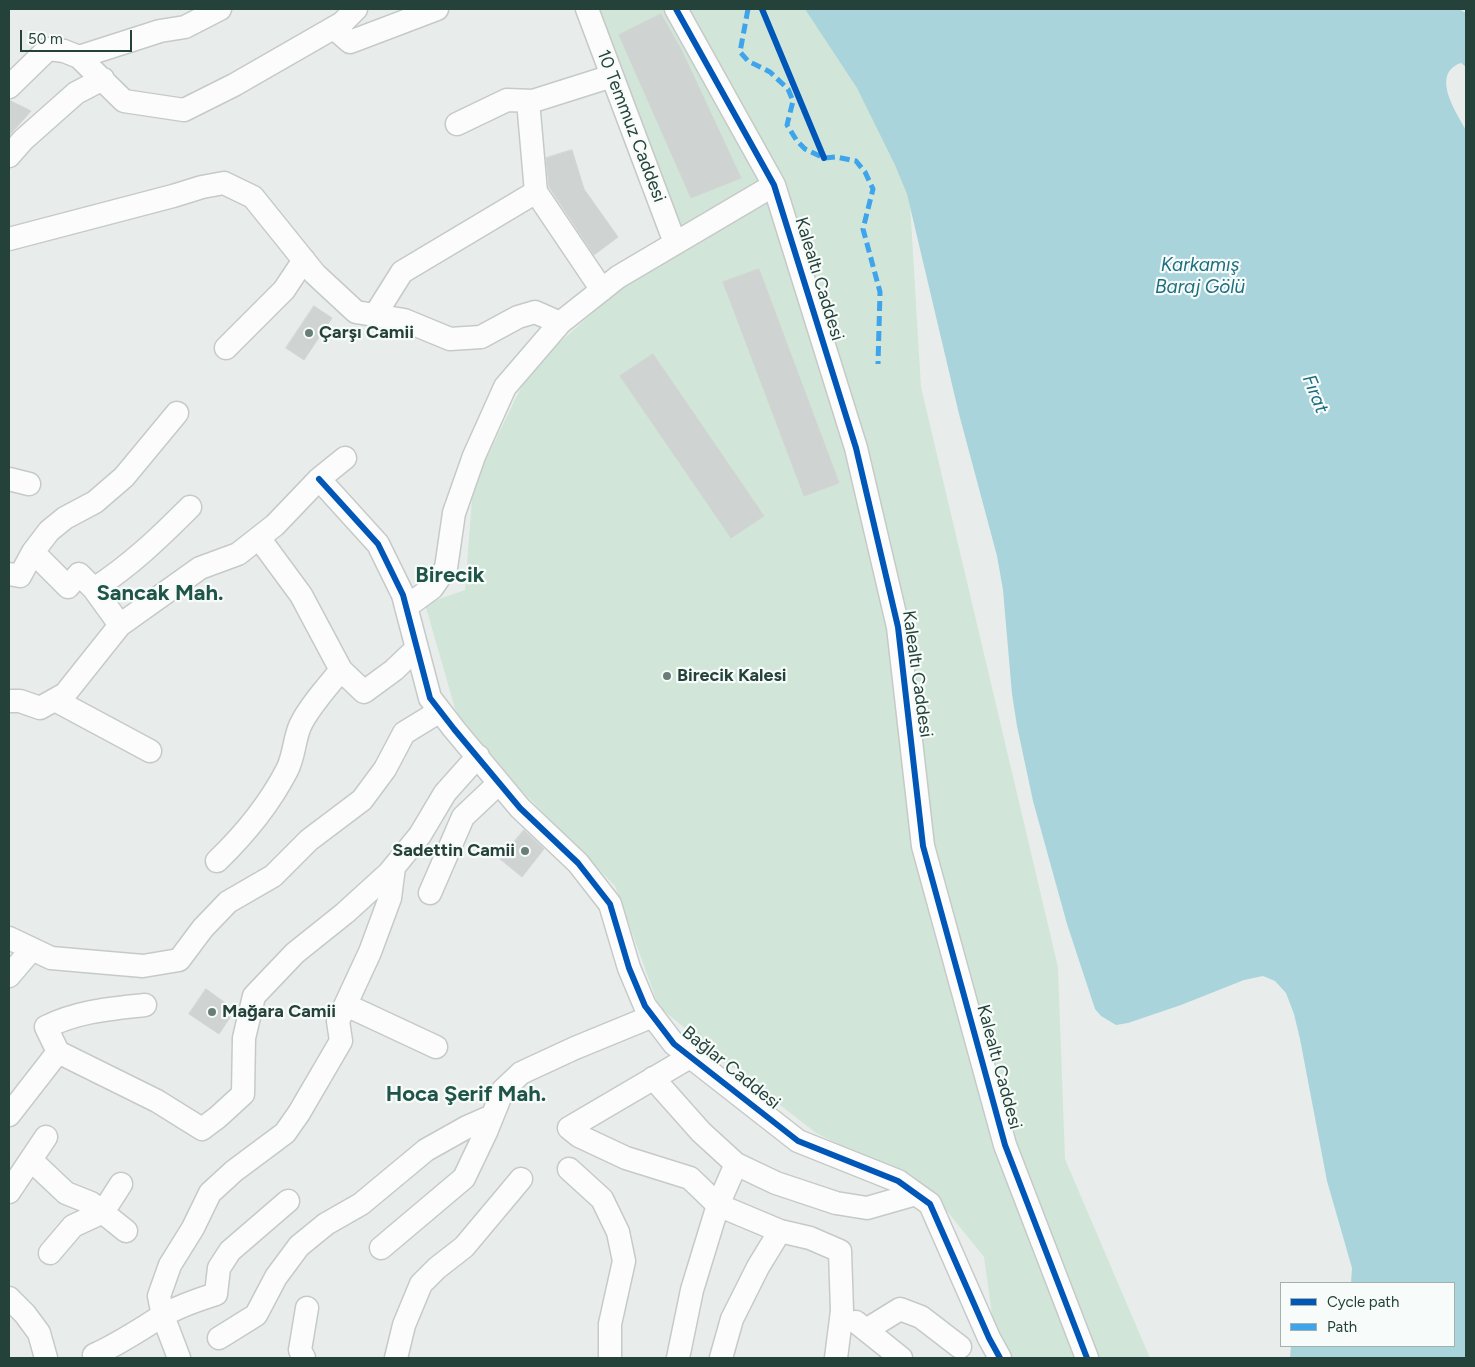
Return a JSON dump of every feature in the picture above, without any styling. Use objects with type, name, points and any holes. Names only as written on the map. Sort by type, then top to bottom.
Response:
[{"type":"street","points":[[80,57],[160,31],[185,27],[220,9]]},
{"type":"street","points":[[9,87],[48,49],[64,51],[80,57],[124,102],[184,110],[234,85],[334,28],[356,9]]},
{"type":"street","points":[[334,28],[350,42],[437,9]]},
{"type":"street","name":"10 Temmuz Caddesi","points":[[587,9],[676,243]]},
{"type":"street","name":"Kalealtı Caddesi","points":[[676,9],[774,185],[856,448],[896,618],[923,846],[1005,1145],[1087,1358]]},
{"type":"street","points":[[457,124],[507,100],[533,101],[612,76]]},
{"type":"street","points":[[9,156],[23,140],[76,93],[103,79]]},
{"type":"street","points":[[528,101],[536,192],[602,290]]},
{"type":"street","points":[[9,239],[164,199],[202,187],[224,183],[253,197],[315,274],[356,312],[404,320],[450,339],[481,337],[518,317],[535,312],[560,323]]},
{"type":"street","points":[[406,608],[432,588],[446,568],[454,513],[474,456],[506,387],[560,323],[618,277],[774,185]]},
{"type":"street","points":[[375,315],[402,272],[536,192]]},
{"type":"street","points":[[226,348],[284,290],[304,260]]},
{"type":"street","points":[[9,574],[20,576],[33,552],[49,531],[66,518],[95,502],[124,477],[177,413]]},
{"type":"street","points":[[9,701],[20,701],[40,708],[65,694],[120,626],[200,568],[238,554],[275,525],[319,479],[345,458]]},
{"type":"street","name":"Bağlar Caddesi","points":[[319,479],[378,544],[403,595],[430,698],[520,808],[578,863],[610,904],[629,968],[646,1006],[674,1044],[798,1141],[898,1181],[930,1204],[989,1338],[1000,1358]]},
{"type":"street","points":[[94,589],[121,572],[153,544],[190,507]]},
{"type":"street","points":[[259,538],[301,595],[341,670],[364,692],[394,670],[416,649]]},
{"type":"street","points":[[33,552],[68,587],[79,574],[94,589],[120,626]]},
{"type":"street","points":[[217,861],[240,839],[270,801],[288,768],[300,725],[322,692],[341,670]]},
{"type":"street","points":[[55,700],[150,752]]},
{"type":"street","points":[[9,938],[51,958],[144,966],[179,960],[203,928],[228,902],[274,876],[308,840],[362,800],[385,769],[404,734],[440,711]]},
{"type":"street","points":[[145,1005],[90,1011],[46,1026],[58,1052],[157,1101],[202,1129],[244,1094],[244,1038],[254,996],[296,953],[345,913],[389,873],[420,835],[445,793],[478,756]]},
{"type":"street","points":[[430,893],[464,817],[499,782]]},
{"type":"street","points":[[179,1358],[163,1316],[159,1296],[170,1265],[193,1228],[210,1193],[234,1170],[285,1133],[299,1113],[341,1041],[338,1021],[370,952],[390,898],[394,866]]},
{"type":"street","points":[[9,976],[32,949]]},
{"type":"street","points":[[346,1005],[436,1047]]},
{"type":"street","points":[[381,1248],[464,1178],[502,1090],[521,1073],[575,1048],[653,1016]]},
{"type":"street","points":[[9,1115],[58,1052]]},
{"type":"street","points":[[690,1057],[569,1128],[578,1136],[626,1158],[690,1178],[718,1205],[780,1232],[810,1238],[840,1251],[842,1311],[836,1358]]},
{"type":"street","points":[[653,1078],[701,1132],[736,1164],[776,1183],[836,1203],[867,1208],[916,1194]]},
{"type":"street","points":[[219,1338],[256,1316],[276,1277],[299,1246],[326,1224],[361,1204],[426,1150],[492,1116]]},
{"type":"street","points":[[9,1192],[46,1137]]},
{"type":"street","points":[[31,1160],[66,1193],[91,1203],[126,1231]]},
{"type":"street","points":[[678,1358],[692,1290],[718,1205],[736,1164]]},
{"type":"street","points":[[569,1169],[602,1198],[618,1232],[624,1262],[610,1324],[610,1358]]},
{"type":"street","points":[[396,1358],[404,1325],[421,1284],[437,1268],[464,1247],[521,1179]]},
{"type":"street","points":[[50,1253],[73,1226],[104,1212],[121,1184]]},
{"type":"street","points":[[94,1354],[114,1346],[190,1302],[216,1294],[220,1268],[230,1251],[288,1201]]},
{"type":"street","points":[[721,1358],[732,1319],[758,1267],[780,1232]]},
{"type":"street","points":[[9,1298],[40,1333],[46,1358]]},
{"type":"street","points":[[304,1358],[300,1350],[307,1308]]},
{"type":"street","points":[[866,1330],[900,1309],[921,1317],[960,1347]]},
{"type":"street","points":[[842,1311],[901,1358]]},
{"type":"green space","points":[[585,9],[870,9],[906,136],[921,387],[1058,967],[1065,1159],[1150,1358],[998,1358],[984,1257],[929,1189],[816,1133],[659,1007],[615,886],[521,790],[456,712],[425,604],[465,590],[473,486],[530,369],[684,231]]},
{"type":"water","name":"Karkamış Baraj Gölü","points":[[805,9],[1459,9],[1466,13],[1466,67],[1461,63],[1452,68],[1447,76],[1446,84],[1452,104],[1466,130],[1466,1358],[1290,1358],[1291,1347],[1455,1347],[1455,1282],[1351,1282],[1352,1268],[1327,1181],[1294,1014],[1286,993],[1275,981],[1263,976],[1244,980],[1181,1005],[1128,1023],[1116,1025],[1101,1016],[1095,1009],[1067,924],[1033,801],[1012,694],[1003,590],[997,556],[959,414],[907,194],[895,165],[857,88]]},
{"type":"building","points":[[661,14],[682,51],[741,178],[691,198],[619,35]]},
{"type":"building","points":[[9,100],[31,111],[9,136]]},
{"type":"building","points":[[572,150],[584,189],[618,237],[594,255],[549,187],[546,158]]},
{"type":"building","points":[[759,269],[839,483],[804,496],[723,282]]},
{"type":"building","name":"Çarşı Camii","points":[[314,306],[332,318],[304,360],[286,348]]},
{"type":"building","points":[[653,354],[764,516],[731,538],[620,376]]},
{"type":"building","name":"Sadettin Camii","points":[[524,830],[544,849],[522,877],[500,859]]},
{"type":"building","name":"Mağara Camii","points":[[206,989],[235,1010],[219,1034],[189,1014]]},
{"type":"marked path","points":[[748,9],[740,52],[748,61],[770,72],[788,89],[793,101],[787,125],[797,141],[805,149],[824,158],[836,157],[856,161],[865,172],[873,189],[863,229],[880,292],[878,364]]},
{"type":"cycle path","points":[[676,9],[774,185],[856,448],[898,627],[923,846],[1005,1145],[1087,1358]]},
{"type":"cycle path","points":[[762,9],[824,158]]},
{"type":"cycle path","points":[[319,479],[378,544],[403,595],[430,698],[520,808],[578,863],[610,904],[629,968],[645,1006],[674,1044],[798,1141],[898,1181],[930,1204],[989,1338],[1000,1358]]},
{"type":"place","name":"Çarşı Camii","points":[[309,333]]},
{"type":"place","name":"Birecik Kalesi","points":[[667,676]]},
{"type":"place","name":"Sadettin Camii","points":[[525,851]]},
{"type":"place","name":"Mağara Camii","points":[[212,1012]]},
{"type":"district","name":"Birecik","points":[[450,576]]},
{"type":"district","name":"Sancak Mah.","points":[[160,594]]},
{"type":"district","name":"Hoca Şerif Mah.","points":[[466,1095]]},
{"type":"water label","name":"Fırat","points":[[1315,394]]}]
